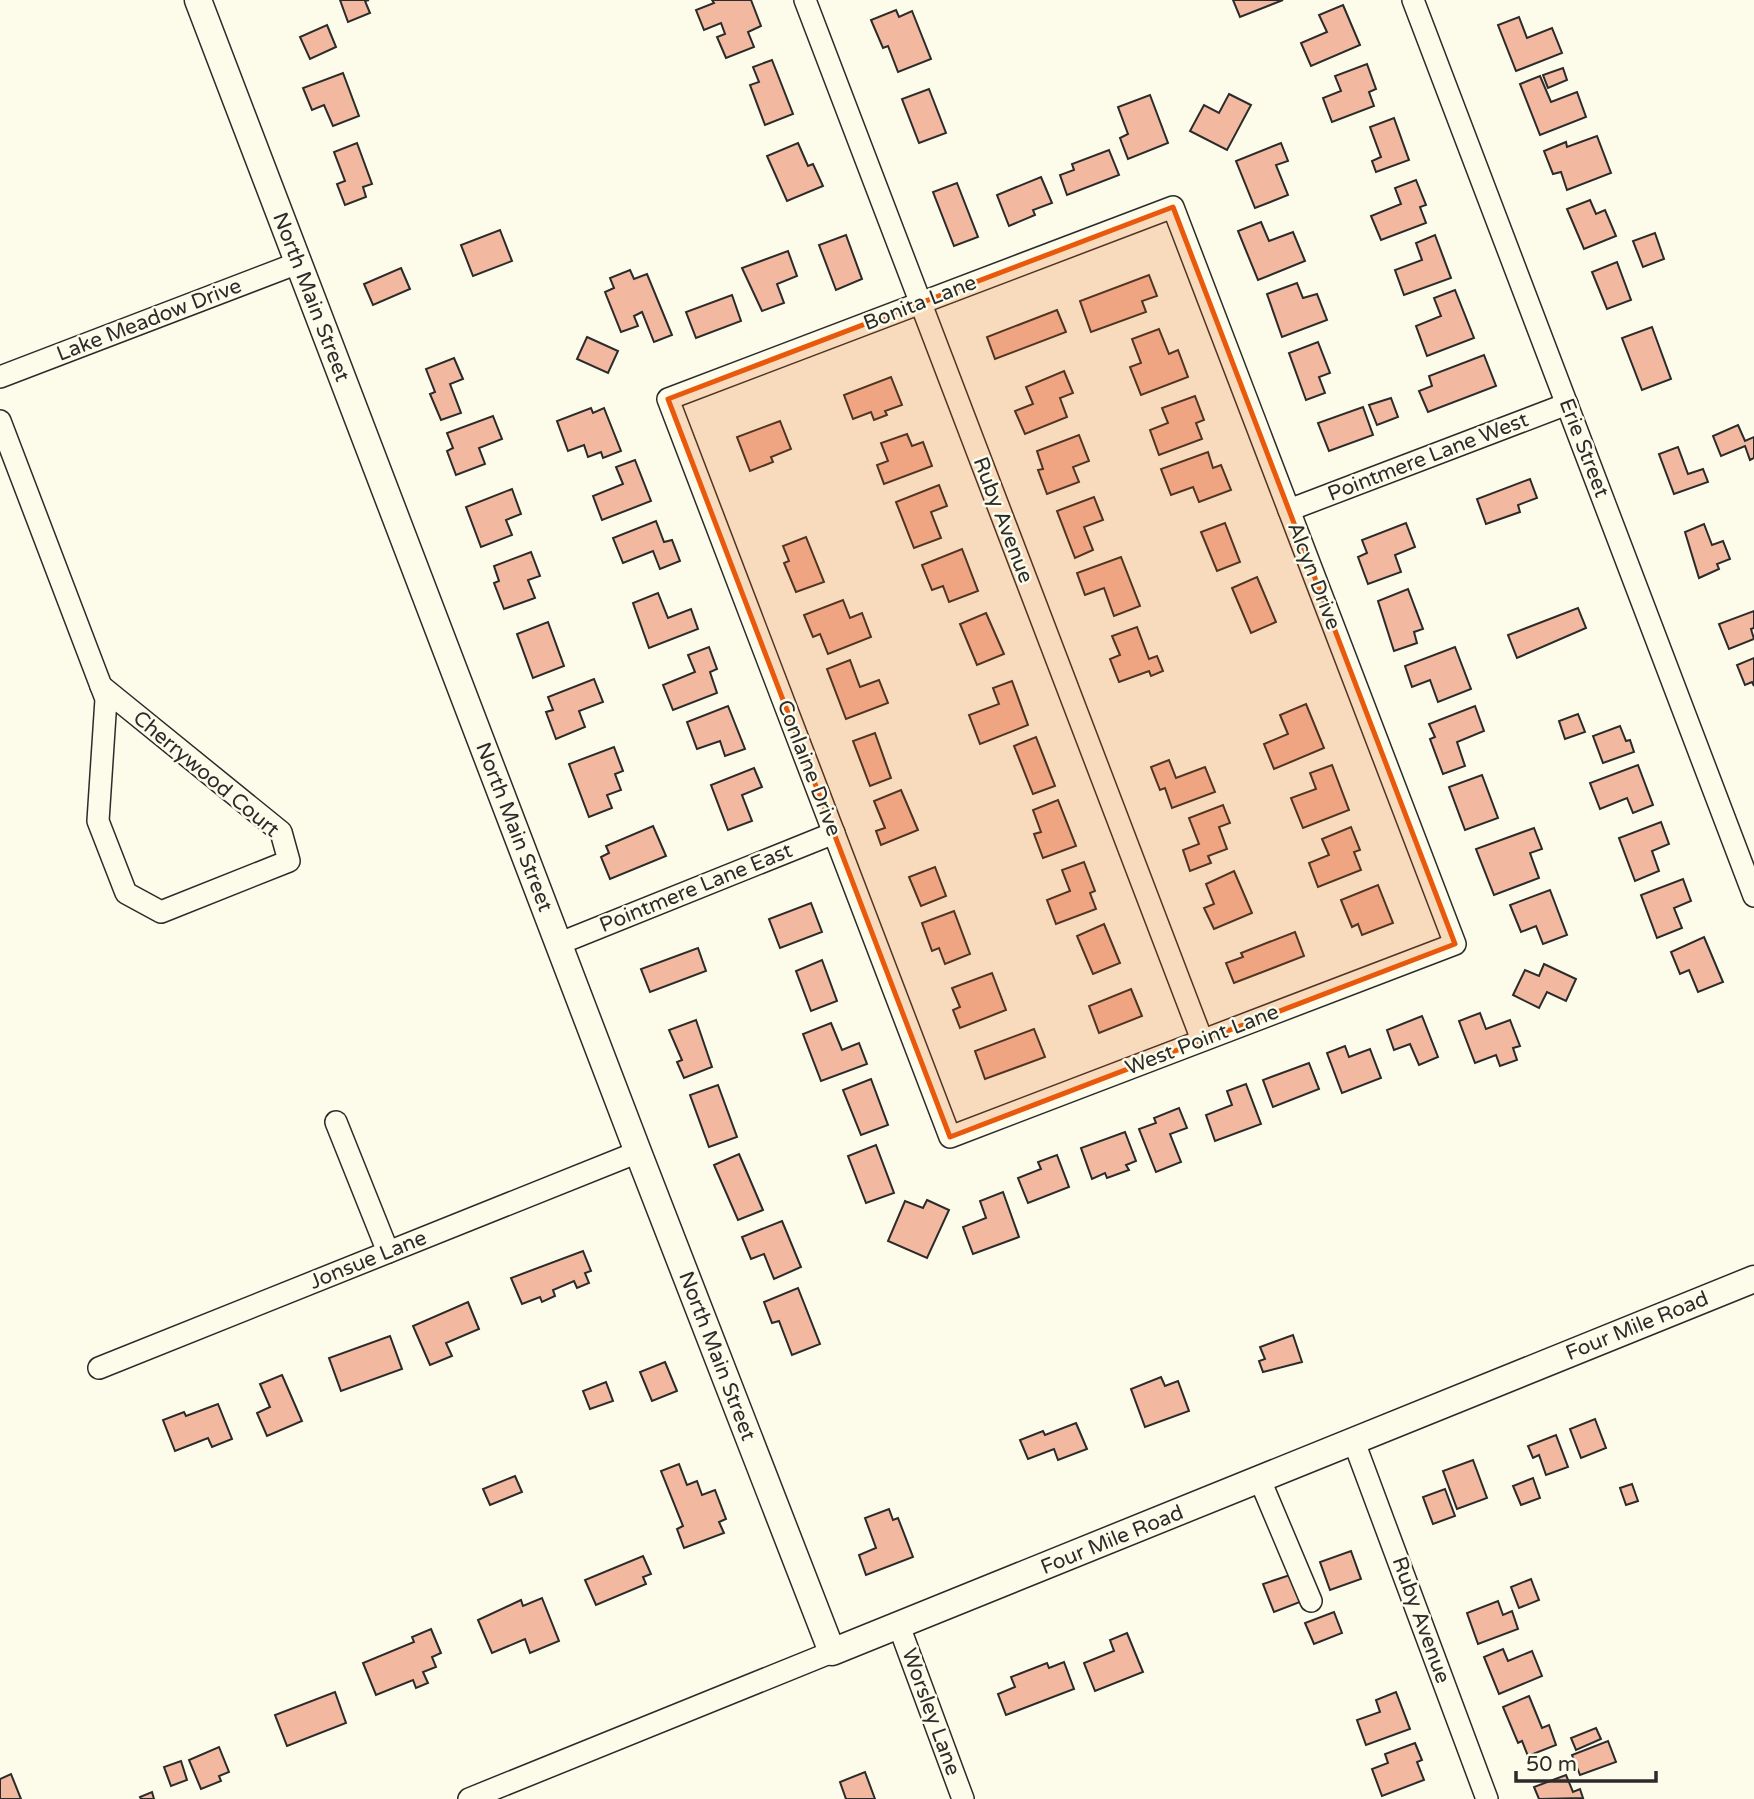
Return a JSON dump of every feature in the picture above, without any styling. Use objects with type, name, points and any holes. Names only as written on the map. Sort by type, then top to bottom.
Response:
[{"type":"main road","name":"North Main Street","points":[[198,0],[558,944],[832,1652]]},
{"type":"main road","name":"Four Mile Road","points":[[832,1652],[1754,1279]]},
{"type":"street","name":"Ruby Avenue","points":[[805,0],[1202,1040]]},
{"type":"street","name":"Erie Street","points":[[1413,0],[1567,404],[1749,866],[1754,896]]},
{"type":"street","name":"Bonita Lane","points":[[668,399],[1173,207]]},
{"type":"street","name":"Alcyn Drive","points":[[1173,207],[1455,944]]},
{"type":"street","name":"Lake Meadow Drive","points":[[0,377],[298,263]]},
{"type":"street","name":"Conlaine Drive","points":[[668,399],[950,1137]]},
{"type":"street","name":"Pointmere Lane West","points":[[1289,510],[1567,404]]},
{"type":"street","name":"Cherrywood Court","points":[[0,421],[101,686],[106,699],[98,821],[126,893],[161,912],[289,861],[281,832],[101,686]]},
{"type":"street","name":"Pointmere Lane East","points":[[558,944],[834,833]]},
{"type":"street","name":"West Point Lane","points":[[950,1137],[1455,944]]},
{"type":"street","points":[[336,1122],[388,1252]]},
{"type":"street","name":"Jonsue Lane","points":[[99,1368],[638,1152]]},
{"type":"street","name":"Ruby Avenue","points":[[1354,1442],[1487,1799]]},
{"type":"street","points":[[1260,1480],[1311,1601]]},
{"type":"street","name":"Worsley Lane","points":[[898,1626],[962,1799]]},
{"type":"street","name":"Four Mile Road","points":[[469,1799],[832,1652]]},
{"type":"highlighted area","points":[[1173,207],[1455,944],[950,1137],[668,399]]},
{"type":"building","points":[[340,0],[369,0],[365,1],[370,13],[348,22]]},
{"type":"building","points":[[712,0],[751,0],[761,26],[748,32],[754,47],[726,58],[717,37],[725,34],[721,23],[704,30],[696,10],[714,3]]},
{"type":"building","points":[[1233,0],[1283,0],[1240,17]]},
{"type":"building","points":[[1343,5],[1360,45],[1311,66],[1301,43],[1327,32],[1319,15]]},
{"type":"building","points":[[896,10],[899,17],[912,11],[931,59],[898,72],[888,46],[883,48],[871,20]]},
{"type":"building","points":[[1519,17],[1527,38],[1552,28],[1562,53],[1516,71],[1498,25]]},
{"type":"building","points":[[327,25],[336,47],[310,59],[300,37]]},
{"type":"building","points":[[772,60],[793,114],[765,125],[750,85],[759,82],[753,67]]},
{"type":"building","points":[[1367,64],[1376,89],[1369,92],[1374,106],[1332,122],[1323,98],[1341,91],[1335,76]]},
{"type":"building","points":[[1563,68],[1567,80],[1548,88],[1543,75]]},
{"type":"building","points":[[343,73],[359,116],[333,126],[324,105],[312,110],[303,88]]},
{"type":"building","points":[[1540,76],[1551,102],[1577,92],[1586,117],[1540,135],[1520,84]]},
{"type":"building","points":[[929,89],[946,133],[919,143],[902,99]]},
{"type":"building","points":[[1229,94],[1251,105],[1227,150],[1190,131],[1204,105],[1219,113]]},
{"type":"building","points":[[1150,95],[1168,143],[1128,159],[1120,138],[1128,134],[1118,107]]},
{"type":"building","points":[[1394,118],[1409,160],[1376,172],[1372,161],[1381,157],[1370,127]]},
{"type":"building","points":[[1597,136],[1611,173],[1567,190],[1561,172],[1553,174],[1544,151],[1566,142],[1567,147]]},
{"type":"building","points":[[357,143],[372,184],[363,187],[366,197],[345,205],[337,184],[345,181],[334,152]]},
{"type":"building","points":[[798,143],[808,166],[813,164],[823,186],[787,201],[767,156]]},
{"type":"building","points":[[1281,143],[1288,161],[1276,165],[1288,195],[1255,208],[1236,161]]},
{"type":"building","points":[[1109,150],[1119,175],[1067,195],[1060,175],[1074,170],[1072,164]]},
{"type":"building","points":[[1041,177],[1052,203],[1033,210],[1035,215],[1009,226],[997,195]]},
{"type":"building","points":[[1416,180],[1426,205],[1420,207],[1426,223],[1381,240],[1371,216],[1401,204],[1395,188]]},
{"type":"building","points":[[957,183],[978,237],[954,246],[933,192]]},
{"type":"building","points":[[1590,200],[1596,214],[1605,210],[1616,236],[1584,249],[1567,209]]},
{"type":"building","points":[[1261,222],[1269,241],[1293,232],[1305,261],[1258,280],[1238,231]]},
{"type":"building","points":[[500,230],[512,261],[473,276],[461,245]]},
{"type":"building","points":[[1655,233],[1664,259],[1643,267],[1633,241]]},
{"type":"building","points":[[846,235],[862,279],[836,290],[819,245]]},
{"type":"building","points":[[1435,235],[1451,278],[1404,295],[1395,270],[1422,260],[1416,243]]},
{"type":"building","points":[[788,251],[797,276],[777,284],[784,303],[762,311],[742,268]]},
{"type":"building","points":[[1617,262],[1631,300],[1607,309],[1592,272]]},
{"type":"building","points":[[401,268],[410,289],[373,305],[364,284]]},
{"type":"building","points":[[630,270],[634,279],[647,274],[672,335],[654,342],[642,312],[634,316],[638,326],[621,332],[605,292],[614,288],[610,278]]},
{"type":"building","points":[[1149,275],[1157,296],[1142,301],[1146,312],[1091,332],[1080,301]]},
{"type":"building","points":[[1297,283],[1303,298],[1317,294],[1327,320],[1282,337],[1267,294]]},
{"type":"building","points":[[1455,290],[1474,338],[1427,356],[1416,326],[1441,316],[1434,298]]},
{"type":"building","points":[[732,295],[741,321],[696,338],[686,312]]},
{"type":"building","points":[[1057,310],[1066,332],[995,359],[987,337]]},
{"type":"building","points":[[1652,327],[1671,379],[1642,390],[1622,338]]},
{"type":"building","points":[[1159,329],[1169,354],[1178,350],[1188,377],[1141,395],[1130,367],[1141,363],[1132,339]]},
{"type":"building","points":[[587,337],[618,351],[608,373],[577,359]]},
{"type":"building","points":[[1318,342],[1330,373],[1319,377],[1325,393],[1306,400],[1289,353]]},
{"type":"building","points":[[1484,355],[1496,386],[1428,412],[1419,391],[1432,386],[1429,376]]},
{"type":"building","points":[[454,358],[463,379],[450,384],[461,413],[441,420],[430,394],[435,392],[426,369]]},
{"type":"building","points":[[1064,371],[1073,393],[1060,398],[1067,417],[1025,434],[1015,411],[1033,404],[1026,387]]},
{"type":"building","points":[[891,377],[902,405],[885,411],[887,415],[874,420],[871,412],[853,419],[844,395]]},
{"type":"building","points":[[1195,396],[1204,420],[1196,423],[1202,439],[1159,455],[1150,430],[1168,423],[1162,408]]},
{"type":"building","points":[[1391,398],[1398,417],[1377,425],[1369,405]]},
{"type":"building","points":[[1363,407],[1373,435],[1329,451],[1318,423]]},
{"type":"building","points":[[591,408],[593,413],[604,408],[621,451],[603,458],[601,452],[588,457],[584,445],[568,451],[557,421]]},
{"type":"building","points":[[493,416],[502,439],[479,448],[485,464],[456,475],[447,451],[453,448],[447,433]]},
{"type":"building","points":[[780,421],[791,449],[771,457],[773,462],[750,471],[737,437]]},
{"type":"building","points":[[1738,425],[1745,441],[1754,437],[1754,458],[1750,460],[1745,446],[1721,456],[1713,436]]},
{"type":"building","points":[[907,434],[912,446],[923,442],[932,466],[884,484],[877,465],[888,461],[881,443]]},
{"type":"building","points":[[1079,435],[1089,461],[1073,467],[1079,482],[1047,494],[1038,470],[1043,469],[1037,451]]},
{"type":"building","points":[[1678,447],[1688,474],[1703,469],[1708,482],[1674,494],[1659,454]]},
{"type":"building","points":[[1208,452],[1213,468],[1221,465],[1231,490],[1199,502],[1193,487],[1171,495],[1161,469]]},
{"type":"building","points":[[635,460],[651,501],[602,520],[593,496],[623,484],[616,467]]},
{"type":"building","points":[[1530,479],[1537,498],[1518,505],[1520,512],[1486,524],[1477,499]]},
{"type":"building","points":[[939,485],[947,506],[931,512],[941,538],[914,548],[896,502]]},
{"type":"building","points":[[512,489],[521,514],[506,520],[512,535],[481,547],[466,507]]},
{"type":"building","points":[[1094,497],[1103,520],[1084,527],[1093,550],[1075,558],[1057,511]]},
{"type":"building","points":[[656,521],[664,542],[672,540],[680,561],[660,569],[653,551],[623,563],[613,538]]},
{"type":"building","points":[[1225,523],[1240,562],[1217,571],[1201,532]]},
{"type":"building","points":[[1406,523],[1415,547],[1395,555],[1401,572],[1368,584],[1358,557],[1367,553],[1362,540]]},
{"type":"building","points":[[1704,524],[1712,545],[1723,541],[1730,559],[1717,564],[1719,569],[1699,578],[1685,532]]},
{"type":"building","points":[[806,537],[824,582],[796,592],[784,563],[789,561],[783,546]]},
{"type":"building","points":[[962,549],[978,591],[949,602],[943,586],[932,590],[922,565]]},
{"type":"building","points":[[531,552],[540,576],[528,580],[535,598],[504,609],[494,583],[499,581],[494,566]]},
{"type":"building","points":[[1121,557],[1140,606],[1114,616],[1104,588],[1085,595],[1077,573]]},
{"type":"building","points":[[1257,577],[1276,622],[1251,633],[1232,588]]},
{"type":"building","points":[[1408,589],[1423,629],[1414,632],[1417,643],[1394,651],[1378,601]]},
{"type":"building","points":[[658,593],[668,618],[691,609],[698,629],[649,648],[633,603]]},
{"type":"building","points":[[843,600],[850,618],[862,613],[871,637],[828,654],[820,634],[813,637],[804,615]]},
{"type":"building","points":[[1578,608],[1586,628],[1517,658],[1508,635]]},
{"type":"building","points":[[1754,611],[1754,628],[1751,629],[1754,639],[1729,649],[1719,624]]},
{"type":"building","points":[[986,613],[1004,654],[977,665],[960,624]]},
{"type":"building","points":[[548,622],[564,666],[533,678],[517,634]]},
{"type":"building","points":[[1137,627],[1149,659],[1157,656],[1163,671],[1151,676],[1149,671],[1119,682],[1110,659],[1120,655],[1112,636]]},
{"type":"building","points":[[709,647],[717,669],[710,672],[717,693],[673,710],[663,685],[695,672],[688,655]]},
{"type":"building","points":[[1455,647],[1471,689],[1438,702],[1430,680],[1412,687],[1405,666]]},
{"type":"building","points":[[1754,658],[1754,686],[1752,682],[1745,685],[1737,665]]},
{"type":"building","points":[[850,660],[860,687],[879,680],[888,703],[846,719],[827,669]]},
{"type":"building","points":[[594,679],[603,702],[579,711],[585,727],[556,739],[546,712],[553,710],[548,697]]},
{"type":"building","points":[[1012,681],[1028,725],[980,744],[969,715],[999,704],[993,688]]},
{"type":"building","points":[[1306,704],[1324,748],[1274,769],[1264,744],[1288,734],[1280,715]]},
{"type":"building","points":[[728,706],[745,749],[725,756],[720,741],[697,749],[687,722]]},
{"type":"building","points":[[1475,706],[1484,731],[1457,742],[1465,766],[1443,774],[1430,739],[1435,737],[1429,724]]},
{"type":"building","points":[[1578,714],[1585,732],[1565,739],[1559,721]]},
{"type":"building","points":[[1620,726],[1626,741],[1630,740],[1634,752],[1603,763],[1593,736]]},
{"type":"building","points":[[875,733],[891,778],[870,786],[853,741]]},
{"type":"building","points":[[1036,737],[1055,786],[1033,794],[1014,746]]},
{"type":"building","points":[[614,747],[623,771],[615,774],[621,790],[607,795],[612,808],[589,817],[569,764]]},
{"type":"building","points":[[1169,760],[1176,778],[1205,767],[1215,792],[1172,808],[1165,788],[1160,790],[1151,767]]},
{"type":"building","points":[[1332,765],[1349,810],[1303,828],[1291,798],[1316,789],[1310,773]]},
{"type":"building","points":[[1638,765],[1653,805],[1633,813],[1627,798],[1600,809],[1590,783]]},
{"type":"building","points":[[754,768],[762,787],[742,795],[752,821],[728,830],[711,785]]},
{"type":"building","points":[[1482,775],[1498,818],[1465,830],[1449,787]]},
{"type":"building","points":[[901,790],[918,830],[881,845],[876,831],[885,828],[874,801]]},
{"type":"building","points":[[1058,800],[1076,846],[1043,858],[1034,834],[1041,832],[1033,810]]},
{"type":"building","points":[[1223,805],[1230,823],[1219,827],[1227,849],[1208,856],[1211,863],[1190,871],[1183,850],[1199,844],[1189,818]]},
{"type":"building","points":[[1661,822],[1669,844],[1652,851],[1659,871],[1635,881],[1619,838]]},
{"type":"building","points":[[653,826],[666,856],[610,879],[601,857],[609,853],[606,846]]},
{"type":"building","points":[[1351,827],[1360,850],[1354,852],[1361,870],[1318,887],[1309,863],[1329,855],[1322,839]]},
{"type":"building","points":[[1534,828],[1542,849],[1530,853],[1539,878],[1494,895],[1476,849]]},
{"type":"building","points":[[1084,862],[1095,891],[1090,893],[1096,909],[1056,924],[1047,900],[1070,891],[1062,870]]},
{"type":"building","points":[[935,867],[946,896],[921,906],[909,877]]},
{"type":"building","points":[[1234,871],[1252,913],[1214,929],[1204,908],[1214,904],[1206,884]]},
{"type":"building","points":[[1683,879],[1691,901],[1674,908],[1682,928],[1657,938],[1641,895]]},
{"type":"building","points":[[1378,885],[1393,923],[1362,935],[1358,924],[1352,927],[1341,900]]},
{"type":"building","points":[[1550,890],[1567,935],[1543,944],[1536,926],[1521,932],[1510,905]]},
{"type":"building","points":[[811,903],[822,932],[780,948],[769,919]]},
{"type":"building","points":[[954,911],[970,954],[945,964],[939,948],[932,951],[922,923]]},
{"type":"building","points":[[1104,924],[1120,963],[1093,974],[1077,936]]},
{"type":"building","points":[[1295,932],[1304,956],[1234,983],[1226,963],[1243,957],[1241,953]]},
{"type":"building","points":[[1704,937],[1723,982],[1698,992],[1689,970],[1680,974],[1671,952]]},
{"type":"building","points":[[698,948],[706,971],[650,992],[641,969]]},
{"type":"building","points":[[822,960],[837,1001],[811,1011],[796,971]]},
{"type":"building","points":[[1544,964],[1576,979],[1566,1001],[1547,992],[1539,1008],[1513,995],[1525,970],[1539,976]]},
{"type":"building","points":[[992,973],[1006,1010],[960,1028],[953,1010],[960,1007],[952,988]]},
{"type":"building","points":[[1131,989],[1142,1016],[1099,1033],[1089,1006]]},
{"type":"building","points":[[1480,1013],[1486,1029],[1510,1020],[1520,1046],[1513,1048],[1517,1060],[1500,1066],[1496,1055],[1475,1063],[1459,1021]]},
{"type":"building","points":[[1422,1016],[1438,1057],[1419,1065],[1410,1044],[1394,1050],[1387,1030]]},
{"type":"building","points":[[696,1020],[712,1067],[684,1078],[677,1062],[682,1060],[669,1030]]},
{"type":"building","points":[[831,1023],[842,1050],[859,1043],[867,1064],[821,1081],[803,1034]]},
{"type":"building","points":[[1034,1029],[1045,1057],[985,1079],[975,1051]]},
{"type":"building","points":[[1345,1046],[1349,1057],[1370,1049],[1381,1078],[1342,1093],[1327,1053]]},
{"type":"building","points":[[1309,1063],[1319,1089],[1273,1107],[1263,1080]]},
{"type":"building","points":[[871,1079],[888,1125],[861,1135],[843,1090]]},
{"type":"building","points":[[1246,1084],[1261,1124],[1215,1141],[1206,1115],[1232,1105],[1227,1091]]},
{"type":"building","points":[[718,1085],[737,1137],[709,1147],[690,1095]]},
{"type":"building","points":[[1179,1108],[1187,1128],[1170,1134],[1181,1162],[1156,1172],[1139,1129],[1156,1123],[1154,1118]]},
{"type":"building","points":[[1125,1132],[1136,1161],[1126,1165],[1129,1170],[1107,1178],[1105,1173],[1092,1179],[1081,1148]]},
{"type":"building","points":[[876,1145],[894,1193],[866,1203],[848,1156]]},
{"type":"building","points":[[739,1154],[763,1210],[738,1220],[714,1165]]},
{"type":"building","points":[[1057,1155],[1069,1187],[1028,1203],[1018,1178],[1041,1169],[1038,1162]]},
{"type":"building","points":[[1003,1192],[1019,1237],[973,1254],[963,1227],[986,1218],[980,1201]]},
{"type":"building","points":[[927,1200],[949,1210],[927,1258],[888,1241],[905,1201],[923,1208]]},
{"type":"building","points":[[782,1221],[801,1267],[774,1279],[764,1254],[751,1259],[742,1237]]},
{"type":"building","points":[[583,1251],[591,1271],[585,1273],[589,1283],[577,1288],[574,1281],[553,1290],[555,1296],[542,1302],[540,1297],[522,1304],[511,1278]]},
{"type":"building","points":[[798,1288],[820,1344],[792,1355],[779,1321],[772,1323],[764,1302]]},
{"type":"building","points":[[468,1302],[479,1329],[446,1343],[452,1356],[430,1365],[413,1326]]},
{"type":"building","points":[[1293,1335],[1302,1362],[1263,1372],[1259,1361],[1265,1359],[1260,1347]]},
{"type":"building","points":[[390,1336],[402,1369],[341,1391],[329,1358]]},
{"type":"building","points":[[665,1362],[677,1391],[652,1401],[640,1372]]},
{"type":"building","points":[[282,1375],[302,1421],[267,1436],[257,1413],[270,1407],[260,1384]]},
{"type":"building","points":[[1161,1377],[1165,1386],[1178,1381],[1189,1411],[1145,1427],[1131,1389]]},
{"type":"building","points":[[606,1382],[613,1401],[590,1409],[583,1391]]},
{"type":"building","points":[[218,1404],[232,1439],[212,1447],[208,1438],[175,1451],[163,1420],[184,1412],[186,1416]]},
{"type":"building","points":[[1595,1419],[1606,1448],[1581,1458],[1570,1429]]},
{"type":"building","points":[[1076,1423],[1087,1449],[1058,1460],[1054,1449],[1028,1459],[1020,1440],[1043,1431],[1045,1435]]},
{"type":"building","points":[[1556,1435],[1568,1467],[1546,1475],[1539,1455],[1533,1458],[1528,1446]]},
{"type":"building","points":[[1473,1460],[1487,1498],[1457,1509],[1443,1471]]},
{"type":"building","points":[[679,1464],[687,1485],[697,1481],[702,1495],[715,1490],[726,1519],[719,1522],[724,1533],[684,1548],[677,1529],[683,1526],[661,1471]]},
{"type":"building","points":[[515,1476],[522,1492],[490,1505],[483,1489]]},
{"type":"building","points":[[1533,1478],[1540,1498],[1521,1505],[1513,1486]]},
{"type":"building","points":[[1632,1484],[1638,1501],[1626,1505],[1620,1488]]},
{"type":"building","points":[[1445,1489],[1455,1516],[1433,1524],[1423,1497]]},
{"type":"building","points":[[889,1509],[893,1520],[898,1518],[913,1557],[866,1575],[859,1555],[876,1548],[865,1518]]},
{"type":"building","points":[[1351,1551],[1361,1579],[1330,1590],[1320,1562]]},
{"type":"building","points":[[643,1556],[651,1574],[643,1577],[646,1584],[596,1605],[585,1580]]},
{"type":"building","points":[[1290,1575],[1300,1602],[1274,1612],[1263,1584]]},
{"type":"building","points":[[1531,1579],[1539,1600],[1519,1608],[1511,1587]]},
{"type":"building","points":[[542,1598],[559,1641],[530,1653],[525,1639],[492,1653],[478,1620],[521,1600],[523,1606]]},
{"type":"building","points":[[1498,1601],[1503,1615],[1512,1611],[1518,1629],[1478,1644],[1467,1613]]},
{"type":"building","points":[[1334,1612],[1342,1633],[1314,1644],[1305,1623]]},
{"type":"building","points":[[431,1629],[441,1653],[432,1657],[436,1667],[423,1672],[428,1683],[416,1688],[413,1680],[376,1695],[363,1663],[414,1642],[412,1637]]},
{"type":"building","points":[[1127,1633],[1143,1672],[1095,1691],[1084,1663],[1114,1651],[1110,1640]]},
{"type":"building","points":[[1503,1649],[1508,1661],[1532,1651],[1542,1676],[1499,1694],[1484,1657]]},
{"type":"building","points":[[1064,1662],[1074,1689],[1006,1715],[998,1694],[1015,1687],[1011,1677],[1047,1663],[1049,1668]]},
{"type":"building","points":[[335,1692],[346,1723],[287,1746],[275,1715]]},
{"type":"building","points":[[1396,1692],[1410,1729],[1366,1745],[1357,1720],[1380,1712],[1376,1700]]},
{"type":"building","points":[[1529,1696],[1542,1728],[1549,1725],[1556,1745],[1528,1756],[1522,1741],[1518,1743],[1503,1707]]},
{"type":"building","points":[[1596,1728],[1601,1739],[1576,1750],[1571,1738]]},
{"type":"building","points":[[1608,1741],[1616,1762],[1580,1775],[1572,1755]]},
{"type":"building","points":[[1415,1743],[1422,1760],[1417,1762],[1424,1780],[1382,1796],[1372,1769],[1388,1763],[1385,1754]]},
{"type":"building","points":[[219,1747],[229,1772],[219,1776],[221,1781],[201,1789],[189,1760]]},
{"type":"building","points":[[181,1761],[187,1780],[171,1786],[164,1767]]},
{"type":"building","points":[[865,1772],[875,1799],[846,1799],[840,1782]]},
{"type":"building","points":[[11,1774],[21,1799],[0,1799],[0,1779]]},
{"type":"building","points":[[1566,1775],[1573,1792],[1580,1789],[1583,1798],[1539,1799],[1534,1787]]},
{"type":"building","points":[[152,1792],[154,1799],[141,1799],[140,1797]]}]
